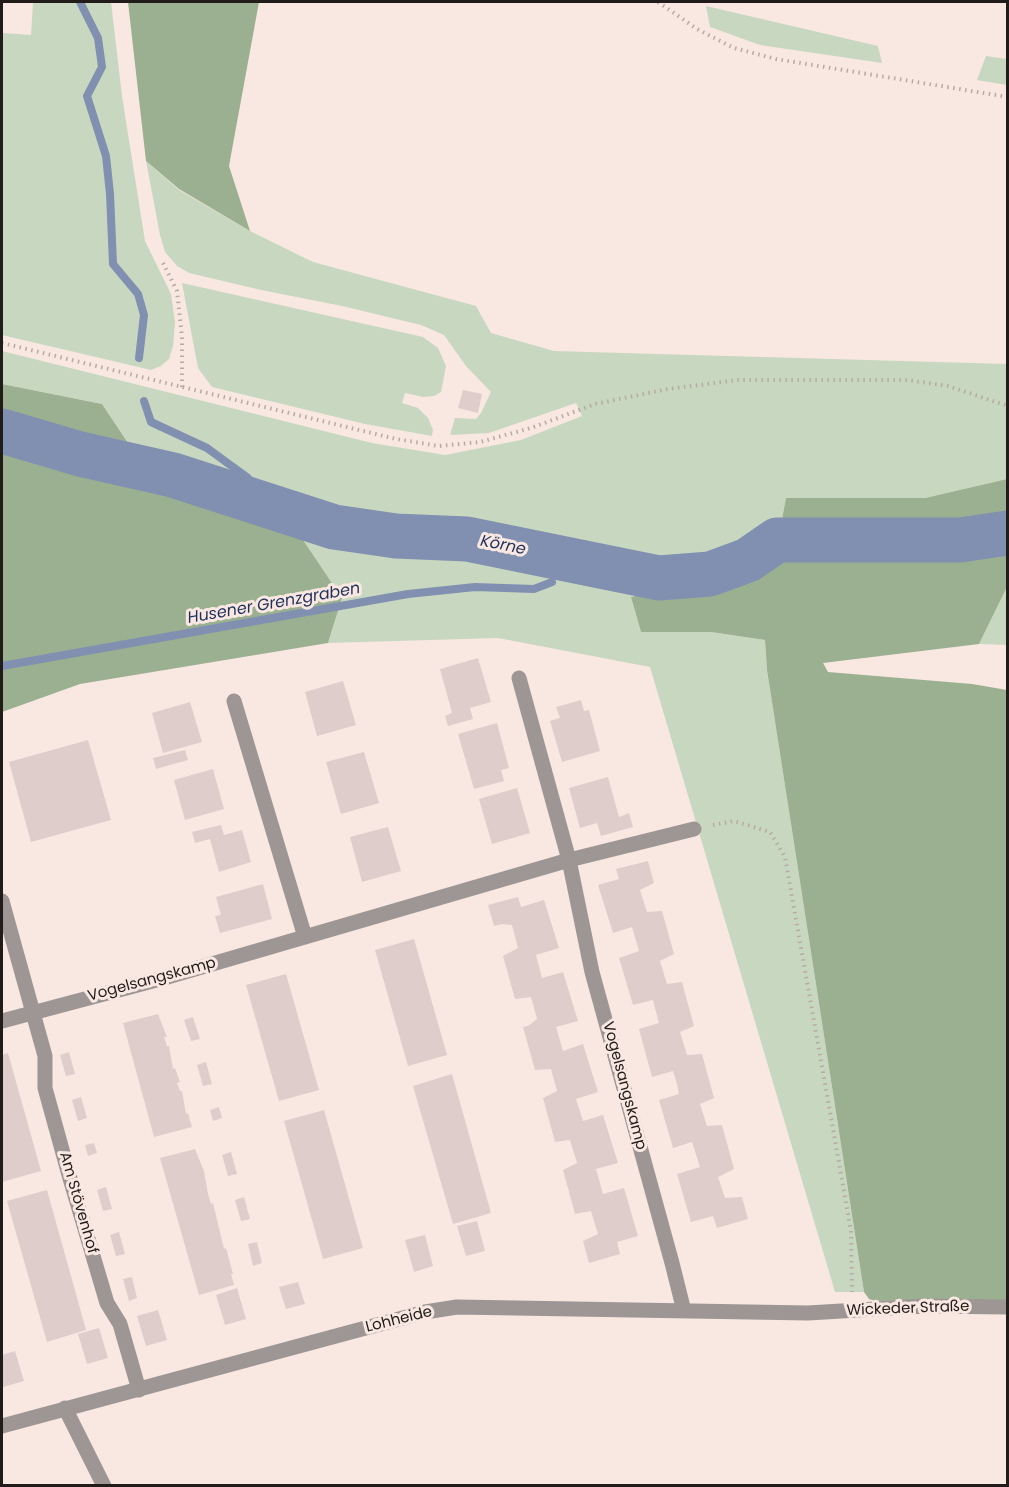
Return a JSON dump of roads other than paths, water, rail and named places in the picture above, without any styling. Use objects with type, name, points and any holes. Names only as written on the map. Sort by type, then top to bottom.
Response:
[{"type":"street","name":"Vogelsangskamp","points":[[519,678],[569,860],[592,972],[684,1311]]},
{"type":"street","points":[[234,701],[305,937]]},
{"type":"street","name":"Vogelsangskamp","points":[[2,1021],[164,978],[569,860],[694,829]]},
{"type":"street","points":[[2,901],[33,1012]]},
{"type":"street","name":"Am Stövenhof","points":[[33,1012],[45,1056],[45,1088],[48,1099],[107,1303],[120,1324],[139,1390]]},
{"type":"street","name":"Wickeder Straße","points":[[808,1313],[925,1306],[1008,1307]]},
{"type":"street","name":"Lohheide","points":[[2,1426],[416,1314],[446,1308],[808,1313]]},
{"type":"street","points":[[65,1408],[104,1485]]},
{"type":"waterway","points":[[80,2],[98,38],[102,67],[87,96],[106,156],[113,264],[138,294],[144,315],[139,358]]},
{"type":"waterway","points":[[144,401],[151,422],[207,448],[248,478],[260,502]]},
{"type":"waterway","name":"Körne","points":[[2,431],[80,454],[173,475],[334,527],[396,536],[467,539],[659,578],[710,574],[748,560],[777,540],[960,540],[1008,533]]},
{"type":"waterway","name":"Husener Grenzgraben","points":[[2,666],[408,594],[475,587],[534,589],[552,582]]}]
